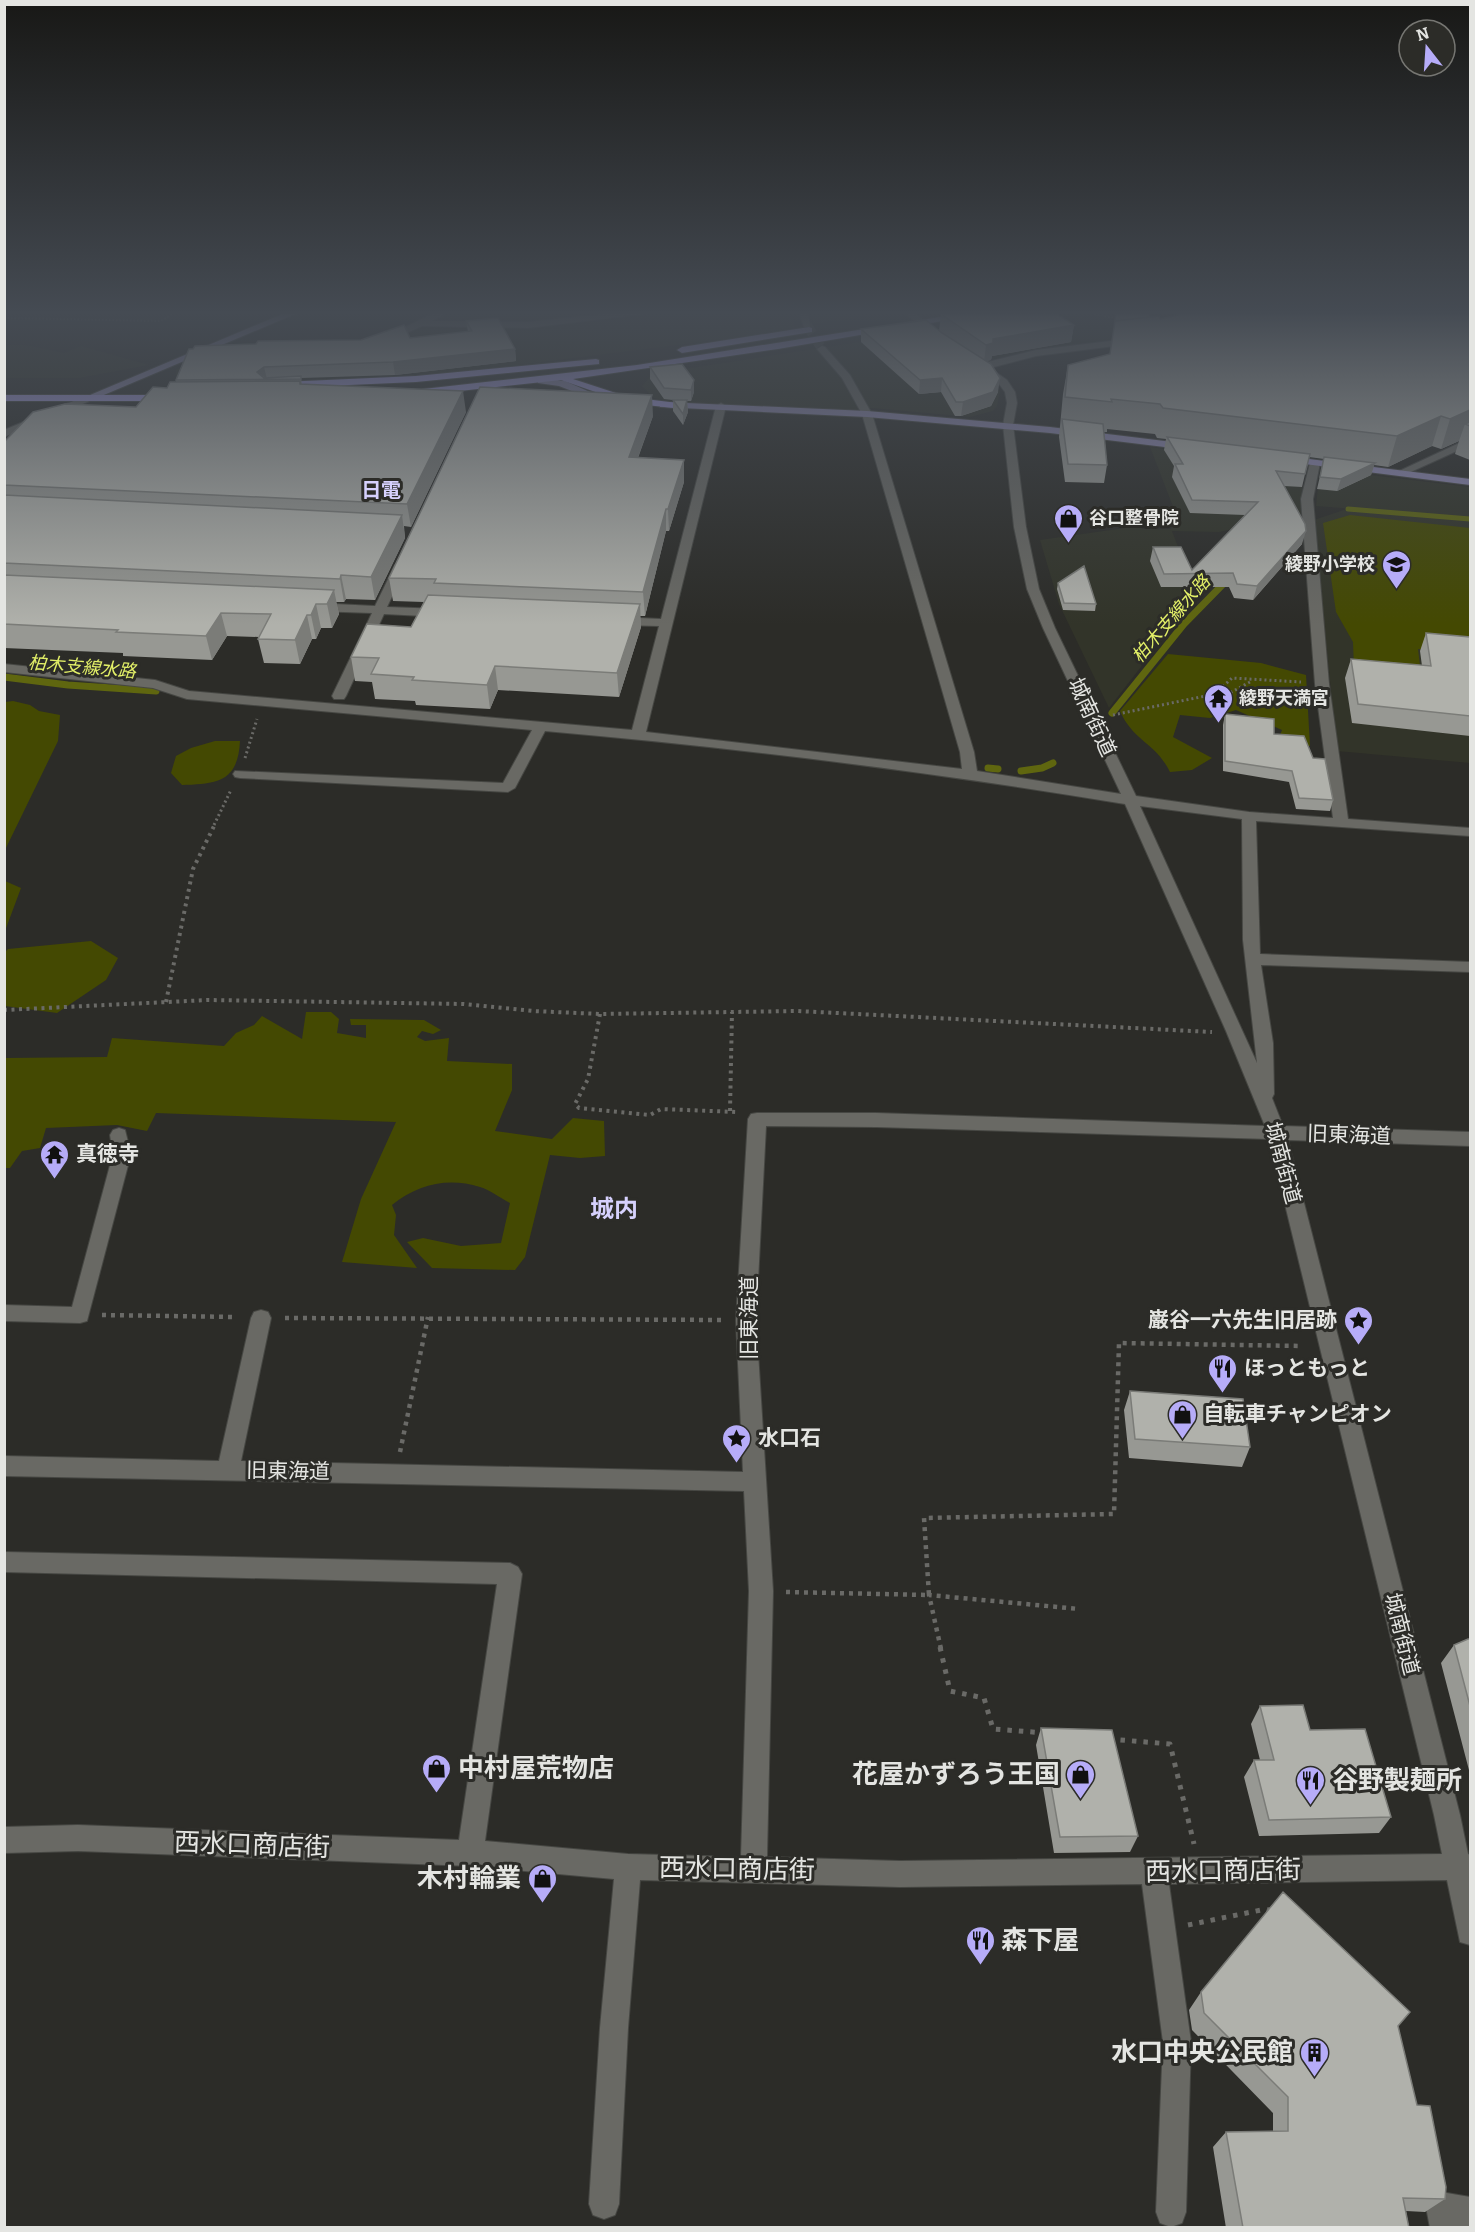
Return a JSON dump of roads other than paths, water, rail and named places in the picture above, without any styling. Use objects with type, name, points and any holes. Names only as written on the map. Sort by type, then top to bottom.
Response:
[{"type":"main road","points":[[895,416],[1008,425],[1204,449]]},
{"type":"main road","points":[[1270,458],[1470,482]]},
{"type":"street","points":[[4,434],[46,416]]},
{"type":"street","points":[[638,735],[718,416]]},
{"type":"street","points":[[868,416],[967,752],[970,774]]},
{"type":"street","name":"城南街道","points":[[1010,416],[1008,425],[1020,527],[1033,589],[1235,1031],[1277,1133],[1465,1867],[1470,1932]]},
{"type":"street","points":[[1400,473],[1470,441]]},
{"type":"street","points":[[1315,463],[1307,500],[1322,684],[1341,822]]},
{"type":"street","points":[[339,696],[406,552]]},
{"type":"street","points":[[297,606],[451,613]]},
{"type":"street","points":[[607,620],[667,623]]},
{"type":"street","points":[[4,668],[155,684],[188,695],[638,735],[970,774],[1130,800],[1249,816],[1470,831]]},
{"type":"street","points":[[240,774],[508,788],[540,727]]},
{"type":"street","points":[[1249,816],[1247,885],[1252,959],[1268,1069],[1264,1097]]},
{"type":"street","points":[[1252,959],[1470,967]]},
{"type":"street","name":"旧東海道","points":[[4,1466],[754,1482],[747,1320],[757,1119],[876,1120],[1470,1139]]},
{"type":"street","points":[[4,1313],[80,1315],[122,1154],[119,1135]]},
{"type":"street","points":[[228,1470],[261,1318]]},
{"type":"street","points":[[754,1482],[761,1591],[754,1869]]},
{"type":"street","points":[[4,1562],[510,1574],[470,1853]]},
{"type":"street","name":"西水口商店街","points":[[4,1840],[78,1838],[470,1853],[628,1866],[900,1874],[1465,1867]]},
{"type":"street","points":[[604,2204],[614,2028],[628,1866]]},
{"type":"street","points":[[1154,1872],[1177,2042],[1171,2212]]},
{"type":"street","points":[[1444,2228],[1441,2207],[1470,2212]]},
{"type":"waterway","points":[[1348,509],[1470,519]]},
{"type":"waterway","name":"柏木支線水路","points":[[1112,713],[1184,624],[1229,578]]},
{"type":"waterway","name":"柏木支線水路","points":[[4,677],[68,685],[156,691]]},
{"type":"waterway","points":[[1021,771],[1042,768],[1053,763]]},
{"type":"waterway","name":"柏木支線水路","points":[[988,768],[998,769]]},
{"type":"place","name":"谷口整骨院","points":[[1068,544]]},
{"type":"place","name":"綾野小学校","points":[[1396,590]]},
{"type":"place","name":"綾野天満宮","points":[[1218,724]]},
{"type":"place","name":"真徳寺","points":[[55,1180]]},
{"type":"place","name":"巌谷一六先生旧居跡","points":[[1358,1346]]},
{"type":"place","name":"ほっともっと","points":[[1223,1394]]},
{"type":"place","name":"自転車チャンピオン","points":[[1182,1440]]},
{"type":"place","name":"水口石","points":[[737,1464]]},
{"type":"place","name":"中村屋荒物店","points":[[437,1794]]},
{"type":"place","name":"花屋かずろう王国","points":[[1081,1800]]},
{"type":"place","name":"谷野製麺所","points":[[1311,1806]]},
{"type":"place","name":"木村輪業","points":[[542,1904]]},
{"type":"place","name":"森下屋","points":[[980,1966]]},
{"type":"place","name":"水口中央公民館","points":[[1314,2078]]},
{"type":"district","name":"日電","points":[[381,490]]},
{"type":"district","name":"城内","points":[[614,1209]]}]
